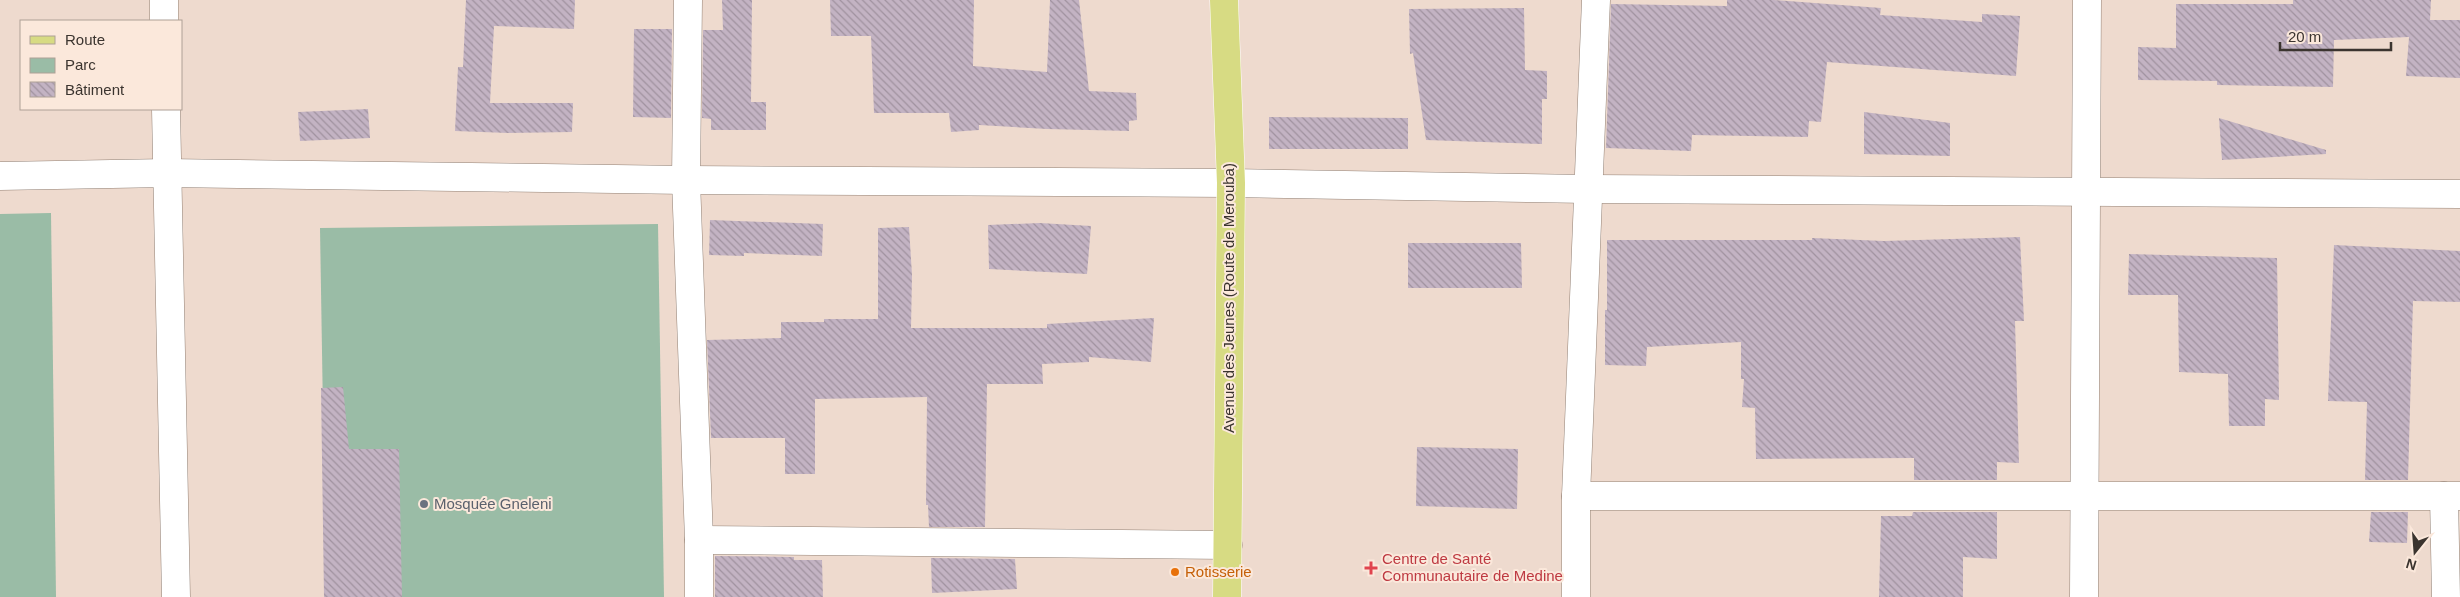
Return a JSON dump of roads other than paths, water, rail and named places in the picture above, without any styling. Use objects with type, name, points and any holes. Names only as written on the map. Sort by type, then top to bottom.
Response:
[{"type":"main road","name":"Avenue des Jeunes (Route de Merouba)","points":[[1224,0],[1230,183],[1227,597]]},
{"type":"street","points":[[164,0],[164,20]]},
{"type":"street","points":[[688,0],[686,180],[699,540],[699,597]]},
{"type":"street","points":[[1576,597],[1576,496],[1596,0]]},
{"type":"street","points":[[2084,597],[2087,0]]},
{"type":"street","points":[[166,110],[176,597]]},
{"type":"street","points":[[0,176],[167,173],[686,180],[1230,183],[1588,189],[2086,190],[2460,194]]},
{"type":"street","points":[[1576,496],[2085,494],[2452,496],[2446,597]]},
{"type":"street","points":[[699,540],[1228,544]]},
{"type":"place","name":"Mosquée Gneleni","points":[[424,504]]},
{"type":"place","name":"Centre de Santé Communautaire de Medine","points":[[1371,568]]},
{"type":"place","name":"Rotisserie","points":[[1175,572]]}]
